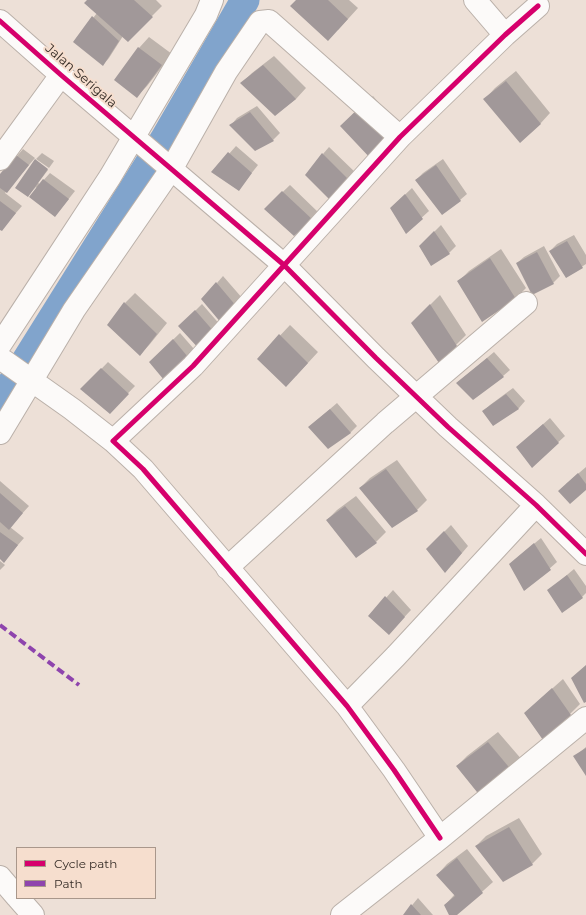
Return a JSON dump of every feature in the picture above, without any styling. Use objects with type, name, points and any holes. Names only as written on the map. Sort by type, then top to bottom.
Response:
[{"type":"street","points":[[212,0],[206,16],[141,142],[95,200],[1,354],[28,378],[72,409],[112,441],[142,469],[347,706],[394,770],[440,838]]},
{"type":"street","points":[[475,0],[505,35]]},
{"type":"street","points":[[112,441],[193,366],[400,137],[505,35],[538,6]]},
{"type":"street","name":"Jalan Serigala","points":[[0,21],[61,75],[170,166],[284,265],[371,353],[448,427],[536,505],[586,554]]},
{"type":"street","points":[[0,433],[28,378],[170,166],[226,72],[260,22],[269,21],[400,137]]},
{"type":"street","points":[[0,159],[61,75]]},
{"type":"street","points":[[227,568],[417,396],[526,303]]},
{"type":"street","points":[[347,706],[536,505]]},
{"type":"street","points":[[342,915],[440,838],[586,718]]},
{"type":"street","points":[[0,877],[16,895]]},
{"type":"street","points":[[20,899],[33,915]]},
{"type":"building","points":[[87,0],[134,0],[153,17],[128,42],[84,3]]},
{"type":"building","points":[[296,0],[328,0],[348,19],[328,41],[290,6]]},
{"type":"building","points":[[92,16],[119,41],[103,66],[73,42]]},
{"type":"building","points":[[138,47],[162,65],[137,98],[114,80]]},
{"type":"building","points":[[263,65],[296,99],[275,116],[240,83]]},
{"type":"building","points":[[506,81],[541,124],[520,143],[483,99]]},
{"type":"building","points":[[362,105],[392,141],[372,160],[340,126]]},
{"type":"building","points":[[250,112],[274,141],[255,151],[229,125]]},
{"type":"building","points":[[228,152],[252,173],[239,191],[211,172]]},
{"type":"building","points":[[322,153],[352,183],[334,204],[305,175]]},
{"type":"building","points":[[16,155],[29,165],[7,193],[0,188],[0,174]]},
{"type":"building","points":[[35,159],[48,169],[28,197],[15,188]]},
{"type":"building","points":[[436,165],[461,201],[442,215],[415,180]]},
{"type":"building","points":[[43,179],[69,199],[55,217],[29,197]]},
{"type":"building","points":[[282,191],[313,220],[294,236],[264,209]]},
{"type":"building","points":[[405,194],[423,219],[406,234],[390,208]]},
{"type":"building","points":[[0,201],[16,213],[2,231],[0,230]]},
{"type":"building","points":[[434,231],[450,254],[431,266],[419,246]]},
{"type":"building","points":[[567,241],[583,268],[566,278],[549,251]]},
{"type":"building","points":[[537,252],[554,284],[532,295],[516,263]]},
{"type":"building","points":[[490,258],[516,299],[482,322],[457,281]]},
{"type":"building","points":[[216,282],[237,307],[222,324],[201,299]]},
{"type":"building","points":[[124,302],[157,334],[140,356],[107,325]]},
{"type":"building","points":[[430,304],[457,346],[439,363],[411,323]]},
{"type":"building","points":[[195,310],[216,334],[201,351],[178,326]]},
{"type":"building","points":[[279,334],[308,363],[286,387],[257,359]]},
{"type":"building","points":[[173,339],[188,357],[164,380],[149,362]]},
{"type":"building","points":[[487,358],[504,377],[473,400],[456,383]]},
{"type":"building","points":[[101,368],[129,394],[110,414],[80,389]]},
{"type":"building","points":[[506,394],[519,409],[493,426],[482,411]]},
{"type":"building","points":[[330,409],[351,433],[328,449],[308,427]]},
{"type":"building","points":[[543,424],[559,443],[532,468],[516,447]]},
{"type":"building","points":[[386,469],[418,511],[392,528],[359,488]]},
{"type":"building","points":[[578,473],[586,484],[586,490],[570,504],[558,491]]},
{"type":"building","points":[[0,493],[23,513],[9,530],[0,522]]},
{"type":"building","points":[[345,506],[377,543],[356,558],[326,520]]},
{"type":"building","points":[[444,531],[462,553],[445,573],[426,549]]},
{"type":"building","points":[[0,532],[18,545],[4,563],[0,559]]},
{"type":"building","points":[[534,543],[551,570],[524,591],[509,564]]},
{"type":"building","points":[[567,575],[583,598],[562,613],[547,590]]},
{"type":"building","points":[[385,596],[405,617],[389,635],[368,616]]},
{"type":"building","points":[[586,665],[586,702],[584,703],[571,678]]},
{"type":"building","points":[[552,688],[571,715],[543,740],[524,713]]},
{"type":"building","points":[[488,742],[513,772],[481,797],[456,766]]},
{"type":"building","points":[[586,748],[586,776],[573,756]]},
{"type":"building","points":[[509,827],[533,865],[503,882],[475,846]]},
{"type":"building","points":[[457,858],[483,893],[457,915],[449,915],[444,905],[455,896],[436,875]]},
{"type":"building","points":[[411,904],[421,915],[403,915]]},
{"type":"waterway","points":[[0,402],[164,140],[245,0]]},
{"type":"marked path","points":[[0,625],[79,685]]},
{"type":"cycle path","points":[[440,838],[394,770],[347,706],[143,469],[113,441],[193,366],[400,137],[505,35],[538,6]]},
{"type":"cycle path","points":[[0,21],[61,75],[284,265],[376,358],[448,427],[536,505],[586,554]]}]
